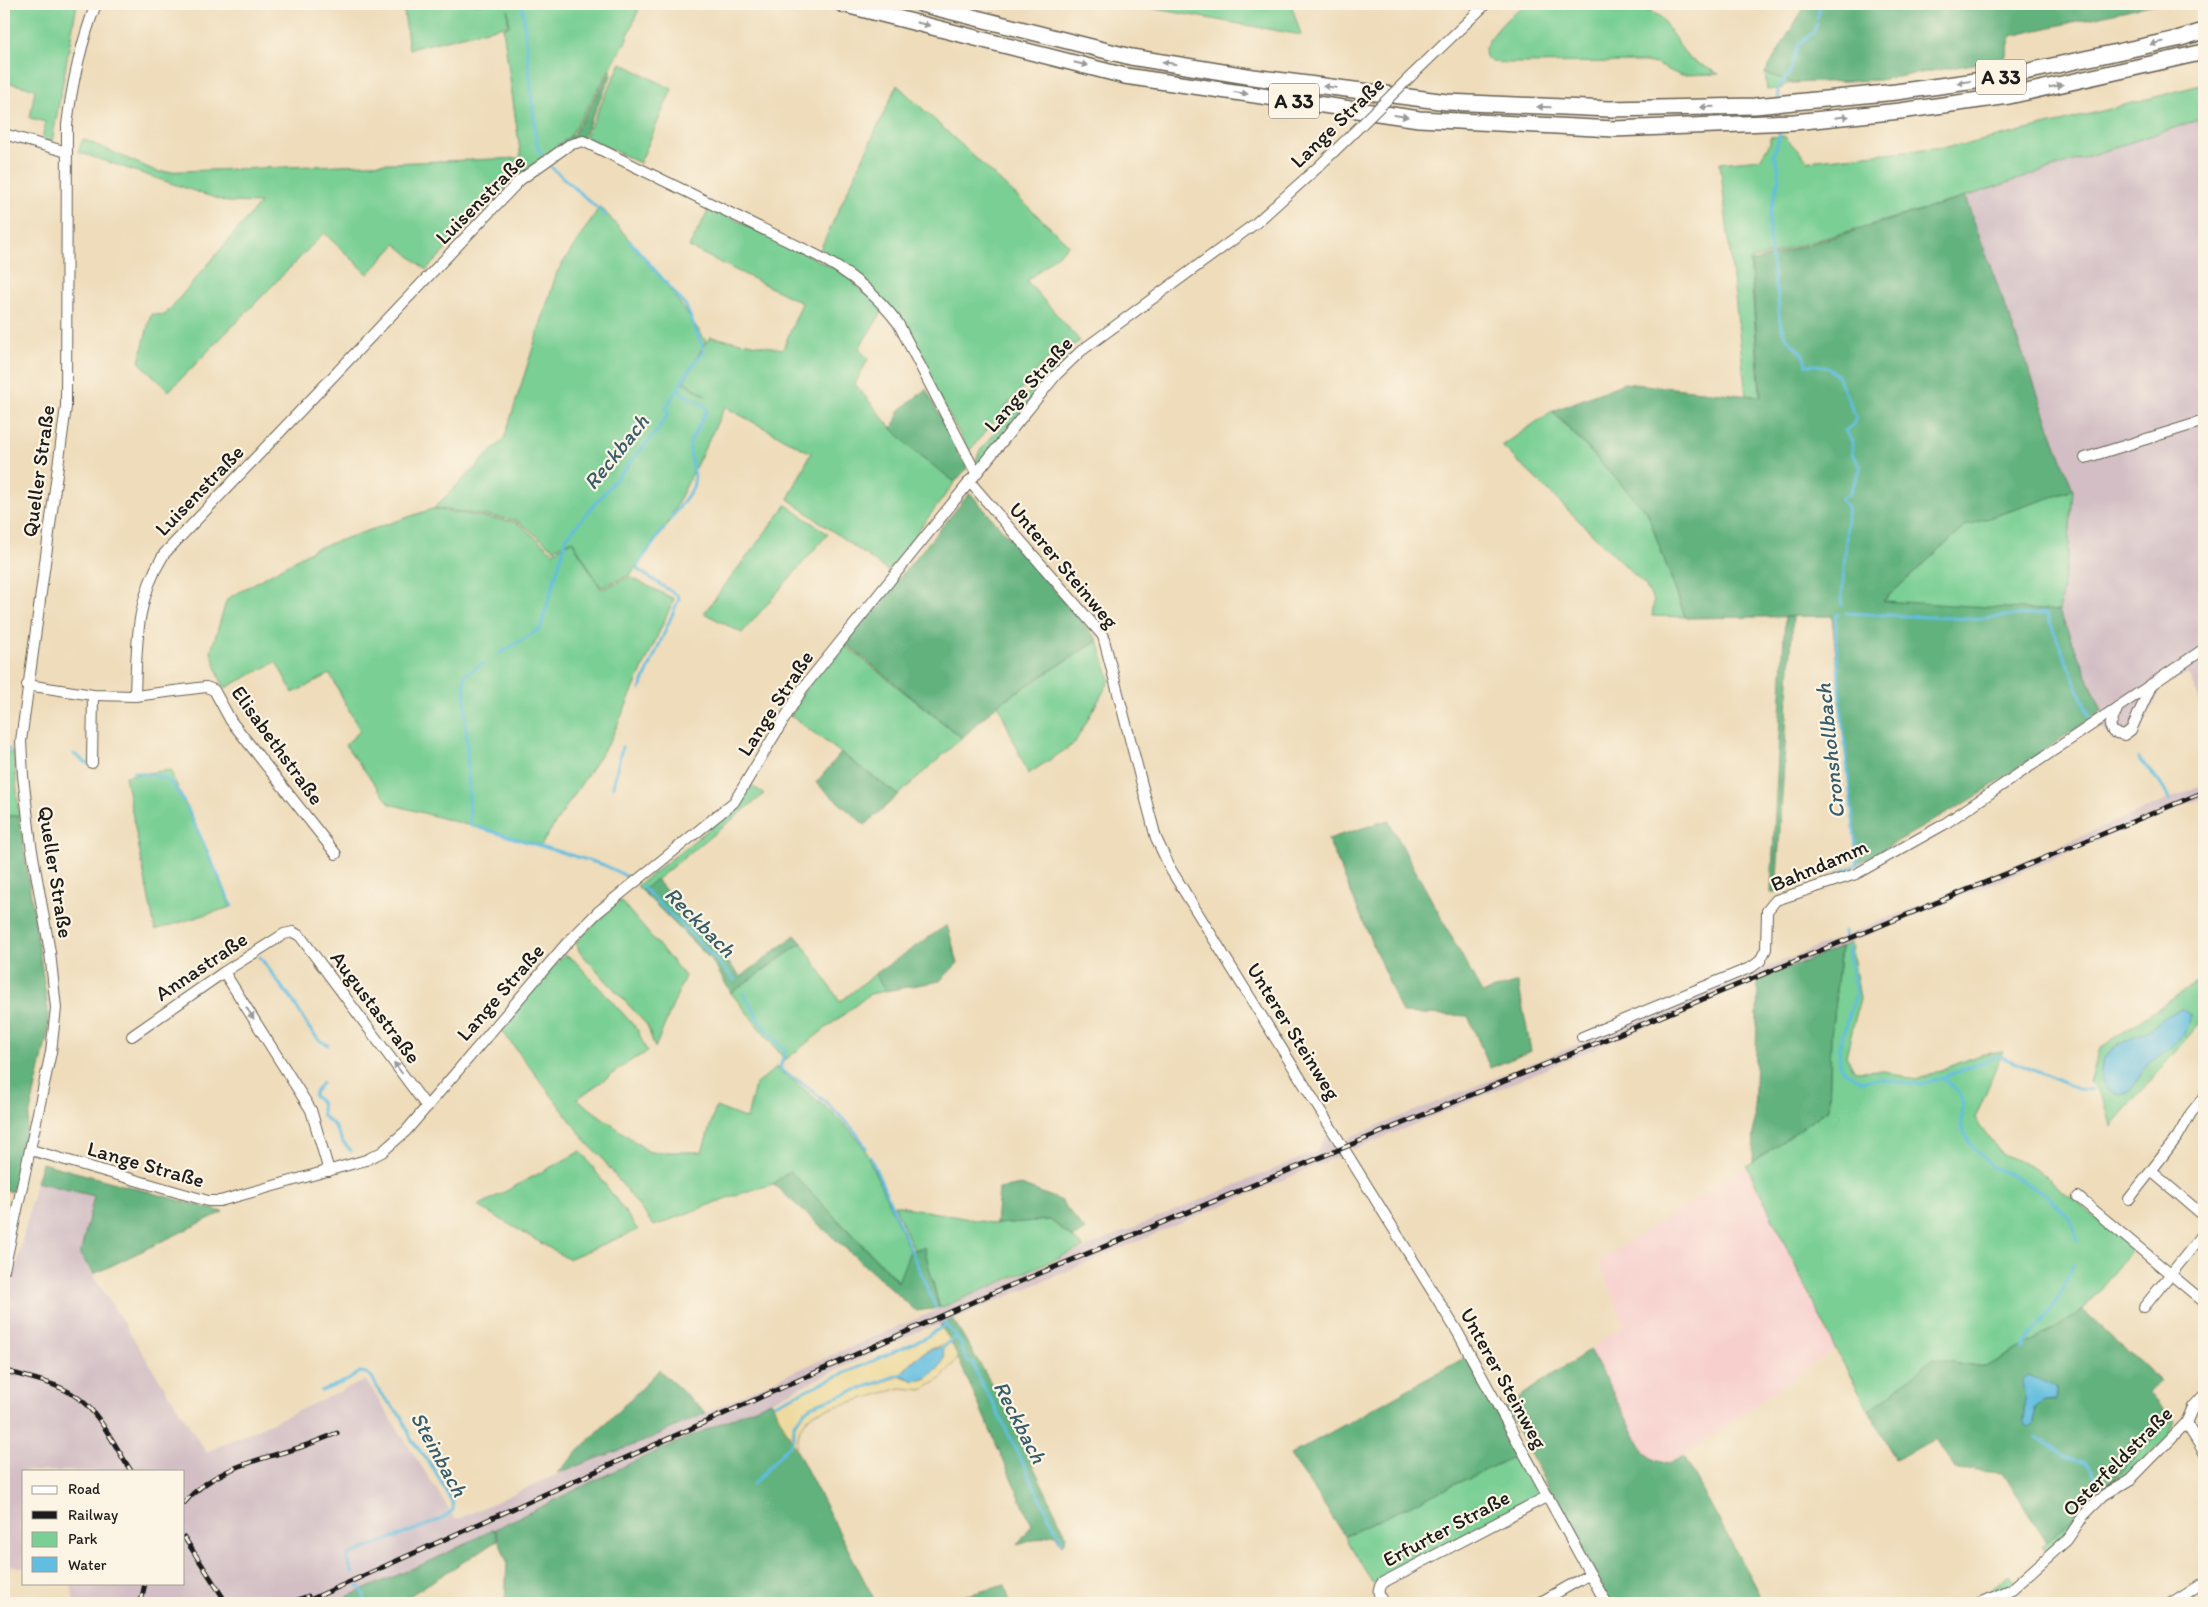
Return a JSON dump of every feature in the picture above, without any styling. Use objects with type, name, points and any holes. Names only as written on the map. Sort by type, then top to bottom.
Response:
[{"type":"highway","name":"A 33","points":[[842,4],[1125,76],[1420,119],[1614,129],[1794,122],[2009,96],[2204,52]]},
{"type":"highway","name":"A 33","points":[[921,4],[1131,57],[1253,77],[1447,102],[1609,109],[1755,106],[1896,92],[1997,78],[2177,39],[2204,31]]},
{"type":"street","name":"Queller Straße","points":[[4,1270],[52,1052],[56,1008],[52,965],[33,862],[21,741],[27,685],[66,407],[67,124],[73,78],[81,46],[96,4]]},
{"type":"street","name":"Lange Straße","points":[[31,1150],[208,1201],[220,1201],[329,1171],[366,1160],[382,1152],[406,1131],[566,944],[598,912],[734,802],[803,688],[1056,375],[1081,351],[1256,223],[1317,168],[1486,4]]},
{"type":"street","points":[[4,134],[67,152]]},
{"type":"street","name":"Luisenstraße","points":[[135,696],[138,626],[146,588],[164,554],[520,180],[569,145],[583,140],[843,269],[862,284],[885,306],[898,324],[976,472]]},
{"type":"street","points":[[2085,458],[2204,421]]},
{"type":"street","name":"Unterer Steinweg","points":[[969,481],[1103,636],[1156,838],[1171,870],[1457,1331],[1606,1603]]},
{"type":"street","name":"Bahndamm","points":[[1582,1037],[1752,966],[1760,961],[1766,949],[1767,911],[1776,900],[1856,874],[1943,825],[2204,649]]},
{"type":"street","points":[[2118,707],[2110,726],[2113,732],[2124,735],[2131,730],[2152,683]]},
{"type":"street","name":"Elisabethstraße","points":[[27,685],[93,695],[135,696],[206,687],[214,690],[231,721],[336,854]]},
{"type":"street","points":[[92,763],[93,695]]},
{"type":"street","name":"Augustastraße","points":[[293,932],[300,936],[427,1107]]},
{"type":"street","name":"Annastraße","points":[[132,1036],[224,972],[284,934],[293,932]]},
{"type":"street","points":[[224,972],[311,1110],[329,1171]]},
{"type":"street","points":[[2129,1199],[2178,1136],[2204,1097]]},
{"type":"street","points":[[2150,1171],[2204,1216]]},
{"type":"street","points":[[2078,1197],[2204,1302]]},
{"type":"street","points":[[2144,1307],[2204,1233]]},
{"type":"street","name":"Osterfeldstraße","points":[[1980,1603],[2012,1589],[2068,1540],[2084,1514],[2104,1495],[2131,1479],[2186,1423],[2193,1407],[2204,1395]]},
{"type":"street","points":[[2186,1423],[2204,1452]]},
{"type":"street","name":"Erfurter Straße","points":[[1383,1603],[1378,1594],[1378,1589],[1382,1583],[1548,1496]]},
{"type":"street","points":[[1539,1603],[1590,1574]]},
{"type":"street","points":[[2171,1603],[2204,1582]]},
{"type":"shaded area","points":[[2204,118],[2204,711],[2188,673],[2172,683],[2170,680],[2162,686],[2138,734],[2132,740],[2120,742],[2112,739],[2103,728],[2102,711],[2059,611],[2068,555],[2073,490],[1965,197]]},
{"type":"shaded area","points":[[2204,784],[2204,797],[1758,980],[1353,1150],[1348,1141],[1350,1137],[1913,908]]},
{"type":"shaded area","points":[[1327,1136],[1339,1156],[940,1325],[923,1329],[771,1401],[635,1461],[435,1559],[345,1598],[346,1603],[74,1603],[71,1584],[185,1584],[185,1470],[22,1470],[22,1568],[4,1564],[4,1319],[36,1182],[94,1196],[80,1255],[206,1452],[366,1380],[456,1520],[577,1465],[675,1428],[766,1384],[894,1328],[1315,1152]]},
{"type":"shaded area","points":[[1747,1166],[1835,1348],[1684,1456],[1668,1464],[1655,1460],[1644,1452],[1590,1349],[1624,1325],[1599,1261]]},
{"type":"green space","points":[[4,4],[77,4],[52,142],[42,141],[45,122],[30,118],[35,89],[4,82]]},
{"type":"green space","points":[[403,4],[641,4],[625,43],[571,135],[519,175],[426,270],[396,244],[368,274],[324,233],[169,391],[139,362],[151,314],[165,315],[260,203],[227,202],[78,152],[83,139],[158,172],[521,158],[503,28],[509,26],[508,10],[508,25],[409,49]]},
{"type":"green space","points":[[1128,4],[1291,4],[1301,35]]},
{"type":"green space","points":[[1529,4],[1632,4],[1660,16],[1688,58],[1719,74],[1679,75],[1656,64],[1645,62],[1500,63],[1488,59],[1484,52],[1494,34],[1512,14]]},
{"type":"green space","points":[[1805,4],[2154,4],[2011,36],[2005,58],[1997,60],[1879,80],[1793,83],[1765,73]]},
{"type":"green space","points":[[621,63],[672,89],[640,163],[585,137]]},
{"type":"green space","points":[[611,70],[611,76],[582,139],[540,161],[573,135]]},
{"type":"green space","points":[[1765,73],[1793,83],[1784,85],[1782,88],[1767,90]]},
{"type":"green space","points":[[2204,84],[2204,118],[1965,197],[1750,260],[1760,396],[1746,395],[1720,163],[1760,159],[1770,143],[1770,137],[1784,136],[1808,161],[1963,145],[2060,122]]},
{"type":"green space","points":[[897,85],[1069,245],[1027,281],[1080,341],[1045,361],[969,451],[888,305],[865,281],[819,252]]},
{"type":"green space","points":[[1965,197],[2073,490],[1965,526],[1883,601],[2059,611],[2102,711],[1972,799],[1857,864],[1832,616],[1686,618],[1647,512],[1553,411],[1624,383],[1761,397],[1751,262]]},
{"type":"green space","points":[[600,206],[661,276],[706,341],[683,382],[706,396],[684,381],[710,337],[783,349],[802,303],[689,247],[710,207],[840,271],[884,309],[859,348],[868,359],[855,384],[892,429],[914,451],[955,482],[888,571],[788,499],[811,453],[725,407],[665,529],[630,575],[601,587],[572,540],[554,549],[516,520],[434,508],[504,439],[557,272]]},
{"type":"green space","points":[[1072,355],[1054,372],[978,464],[976,462],[979,452],[1048,369]]},
{"type":"green space","points":[[926,389],[967,468],[955,482],[914,451],[892,429],[900,410]]},
{"type":"green space","points":[[1552,411],[1647,512],[1685,617],[1652,616],[1654,601],[1645,585],[1502,446]]},
{"type":"green space","points":[[2073,490],[2068,555],[2059,611],[1882,602],[1965,526]]},
{"type":"green space","points":[[970,493],[1098,640],[998,704],[962,738],[845,643]]},
{"type":"green space","points":[[786,505],[828,534],[742,633],[704,613]]},
{"type":"green space","points":[[432,509],[516,522],[553,552],[572,541],[601,589],[630,577],[674,599],[611,739],[541,845],[390,804],[345,745],[360,731],[330,674],[293,693],[276,662],[225,688],[219,677],[211,651],[227,599],[314,549]]},
{"type":"green space","points":[[1785,617],[1793,617],[1776,893],[1771,893]]},
{"type":"green space","points":[[1098,641],[1110,680],[1074,744],[1028,774],[998,704]]},
{"type":"green space","points":[[842,643],[962,738],[898,795],[791,716],[804,691]]},
{"type":"green space","points":[[14,752],[19,816],[4,816],[4,753]]},
{"type":"green space","points":[[841,753],[898,795],[865,825],[816,783]]},
{"type":"green space","points":[[170,770],[231,907],[155,930],[125,776]]},
{"type":"green space","points":[[751,785],[764,794],[642,891],[637,886],[738,806]]},
{"type":"green space","points":[[4,816],[19,816],[48,1009],[48,1033],[12,1192],[4,1190]]},
{"type":"green space","points":[[1388,820],[1482,993],[1518,982],[1531,1051],[1490,1068],[1468,1016],[1402,1013],[1328,839]]},
{"type":"green space","points":[[656,879],[741,977],[795,935],[802,943],[731,993],[713,962],[642,891]]},
{"type":"green space","points":[[620,900],[685,976],[655,1048],[647,1025],[579,951],[576,942]]},
{"type":"green space","points":[[947,925],[958,963],[940,981],[885,991],[875,974]]},
{"type":"green space","points":[[802,943],[840,1002],[875,974],[885,991],[870,994],[785,1060],[731,993]]},
{"type":"green space","points":[[1851,943],[1860,999],[1846,1056],[1855,1071],[1881,1070],[1916,1080],[1979,1055],[2003,1051],[1975,1119],[2001,1153],[2036,1169],[2133,1248],[2083,1310],[2034,1341],[1985,1367],[1932,1359],[1869,1411],[1835,1348],[1747,1166],[1829,1109],[1831,1035],[1841,947]]},
{"type":"green space","points":[[1841,947],[1831,1035],[1829,1109],[1753,1162],[1758,980]]},
{"type":"green space","points":[[564,955],[574,960],[637,1029],[647,1052],[632,1060],[577,1099],[649,1152],[702,1152],[716,1107],[747,1119],[755,1085],[777,1067],[825,1106],[850,1130],[864,1148],[910,1251],[899,1282],[790,1171],[773,1184],[735,1195],[654,1226],[601,1157],[589,1145],[500,1028]]},
{"type":"green space","points":[[2200,980],[2204,983],[2204,1018],[2111,1127],[2104,1103],[2090,1082],[2100,1048]]},
{"type":"green space","points":[[581,1151],[638,1230],[568,1259],[478,1206]]},
{"type":"green space","points":[[42,1163],[223,1212],[94,1274],[80,1255],[94,1196],[36,1182]]},
{"type":"green space","points":[[790,1171],[898,1282],[910,1251],[924,1247],[939,1308],[916,1311],[773,1184]]},
{"type":"green space","points":[[1021,1185],[1060,1200],[1085,1230],[1073,1238],[1050,1220],[996,1224],[999,1189]]},
{"type":"green space","points":[[894,1205],[996,1224],[1050,1220],[1084,1247],[940,1308],[924,1248],[914,1250]]},
{"type":"green space","points":[[2083,1310],[2160,1381],[2149,1392],[2172,1419],[2084,1509],[2046,1542],[2003,1473],[1955,1469],[1935,1439],[1895,1459],[1869,1411],[1932,1359],[1985,1367],[2034,1341]],"holes":[[[2031,1376],[2057,1389],[2057,1398],[2053,1401],[2043,1401],[2034,1408],[2034,1424],[2023,1419],[2027,1388]]]},
{"type":"green space","points":[[953,1319],[1004,1405],[1066,1535],[1065,1542],[1062,1545],[1055,1534],[1017,1545],[1032,1525],[951,1342],[940,1325]]},
{"type":"green space","points":[[1590,1349],[1644,1452],[1655,1460],[1668,1464],[1684,1456],[1764,1603],[1610,1603],[1505,1407]]},
{"type":"green space","points":[[1466,1357],[1521,1453],[1345,1536],[1290,1455]]},
{"type":"green space","points":[[659,1370],[706,1413],[642,1442],[557,1473]]},
{"type":"green space","points":[[771,1401],[876,1603],[505,1603],[507,1562],[495,1529],[635,1461]]},
{"type":"green space","points":[[2172,1419],[2174,1421],[2169,1435],[2127,1477],[2104,1489]]},
{"type":"green space","points":[[1521,1453],[1542,1493],[1373,1584],[1345,1536]]},
{"type":"green space","points":[[2078,1514],[2065,1538],[2048,1552],[2041,1546]]},
{"type":"green space","points":[[494,1529],[498,1540],[398,1603],[346,1603],[344,1598],[435,1559]]},
{"type":"green space","points":[[2009,1574],[2014,1581],[2006,1587],[1980,1598]]},
{"type":"green space","points":[[1005,1585],[1010,1603],[937,1603]]},
{"type":"sand","points":[[942,1328],[950,1340],[944,1345],[931,1349],[921,1355],[901,1374],[810,1405],[794,1423],[792,1441],[773,1405],[924,1339]]},
{"type":"sand","points":[[951,1342],[958,1358],[941,1379],[922,1390],[901,1388],[813,1413],[800,1428],[796,1449],[793,1443],[795,1424],[811,1406],[901,1376],[916,1380],[926,1378],[931,1375],[944,1358],[943,1349]]},
{"type":"water","points":[[2182,1009],[2190,1015],[2187,1028],[2178,1041],[2145,1067],[2129,1091],[2120,1093],[2107,1088],[2101,1078],[2101,1073],[2103,1062],[2107,1055],[2120,1044],[2143,1033],[2177,1010]]},
{"type":"water","points":[[943,1347],[944,1358],[939,1368],[927,1378],[914,1381],[901,1375],[919,1356],[930,1350]]},
{"type":"water","points":[[2031,1376],[2055,1387],[2057,1391],[2056,1400],[2043,1401],[2034,1408],[2034,1424],[2030,1429],[2024,1425],[2026,1403],[2022,1381]]},
{"type":"waterway","name":"Reckbach","points":[[522,4],[537,146],[541,154]]},
{"type":"waterway","name":"Cronshollbach","points":[[1817,18],[1820,4]]},
{"type":"waterway","name":"Cronshollbach","points":[[1778,100],[1778,87],[1789,75],[1798,45],[1813,33],[1817,24]]},
{"type":"waterway","name":"Cronshollbach","points":[[1779,126],[1779,137],[1774,155],[1779,179],[1770,215],[1769,233],[1780,323],[1788,339],[1803,355],[1806,365],[1818,365],[1828,368],[1838,376],[1856,417],[1853,425],[1845,431],[1852,441],[1852,454],[1861,467],[1849,495],[1840,499],[1847,506],[1842,605]]},
{"type":"waterway","name":"Reckbach","points":[[551,167],[606,216]]},
{"type":"waterway","name":"Reckbach","points":[[499,654],[540,629],[567,537],[657,431],[668,414],[666,408],[689,370],[704,351],[686,306],[630,241]]},
{"type":"waterway","points":[[670,520],[693,488],[695,476],[690,453],[690,442],[707,410],[701,403],[678,389]]},
{"type":"waterway","points":[[640,689],[679,599],[678,596],[638,570],[637,566],[665,527]]},
{"type":"waterway","points":[[1846,613],[1970,619],[2044,613],[2047,615],[2090,718]]},
{"type":"waterway","name":"Cronshollbach","points":[[1838,614],[1835,619],[1840,700],[1858,864],[1838,873]]},
{"type":"waterway","name":"Reckbach","points":[[484,663],[464,675],[470,825],[604,865],[626,876]]},
{"type":"waterway","points":[[613,787],[622,747]]},
{"type":"waterway","name":"Steinbach","points":[[4,750],[10,749]]},
{"type":"waterway","name":"Steinbach","points":[[74,754],[88,764]]},
{"type":"waterway","points":[[2139,758],[2164,788],[2169,800]]},
{"type":"waterway","name":"Steinbach","points":[[133,772],[164,778],[174,786],[184,802]]},
{"type":"waterway","name":"Steinbach","points":[[187,807],[232,906]]},
{"type":"waterway","name":"Reckbach","points":[[642,887],[735,980]]},
{"type":"waterway","name":"Cronshollbach","points":[[1848,948],[1856,994],[1839,1047],[1840,1064],[1844,1071],[1860,1081],[1881,1079],[1908,1084],[1922,1084],[1941,1078],[1959,1091],[1963,1105],[1961,1125],[1971,1145],[1992,1167],[2014,1176],[2046,1195],[2070,1218],[2077,1241]]},
{"type":"waterway","name":"Steinbach","points":[[260,957],[290,996],[309,1028],[319,1040],[328,1045]]},
{"type":"waterway","name":"Reckbach","points":[[744,994],[755,1011],[758,1020],[785,1051],[780,1068],[783,1072],[804,1085],[835,1110],[854,1130],[866,1148]]},
{"type":"waterway","points":[[1941,1078],[1999,1056],[2079,1089],[2092,1090]]},
{"type":"waterway","name":"Steinbach","points":[[322,1083],[314,1096],[321,1102],[323,1116],[334,1125],[343,1142],[351,1151]]},
{"type":"waterway","name":"Reckbach","points":[[870,1156],[936,1308]]},
{"type":"waterway","name":"Cronshollbach","points":[[2023,1349],[2029,1338],[2056,1303],[2073,1265]]},
{"type":"waterway","name":"Reckbach","points":[[943,1321],[961,1343],[962,1351],[967,1360],[973,1363],[978,1378],[992,1401],[1062,1542]]},
{"type":"waterway","points":[[774,1404],[923,1339],[947,1324]]},
{"type":"waterway","points":[[940,1350],[956,1336]]},
{"type":"waterway","name":"Steinbach","points":[[321,1391],[348,1380],[360,1372],[372,1377],[380,1393],[402,1417],[411,1439],[434,1469],[453,1504],[453,1510],[442,1519],[349,1555],[347,1559],[353,1574]]},
{"type":"waterway","points":[[753,1484],[791,1444],[794,1438],[794,1423],[811,1406],[904,1373]]},
{"type":"waterway","name":"Cronshollbach","points":[[2037,1437],[2064,1455],[2082,1461],[2089,1466],[2096,1476]]},
{"type":"waterway","name":"Steinbach","points":[[358,1585],[364,1594],[365,1603]]},
{"type":"railway","points":[[303,1603],[997,1291],[2204,792]]},
{"type":"railway","points":[[6,1371],[56,1386],[82,1401],[96,1415],[130,1470]]},
{"type":"railway","points":[[185,1502],[209,1481],[223,1473],[337,1433]]},
{"type":"railway","points":[[185,1539],[226,1602]]},
{"type":"railway","points":[[141,1603],[145,1584]]},
{"type":"railway","points":[[289,1603],[308,1596]]}]
